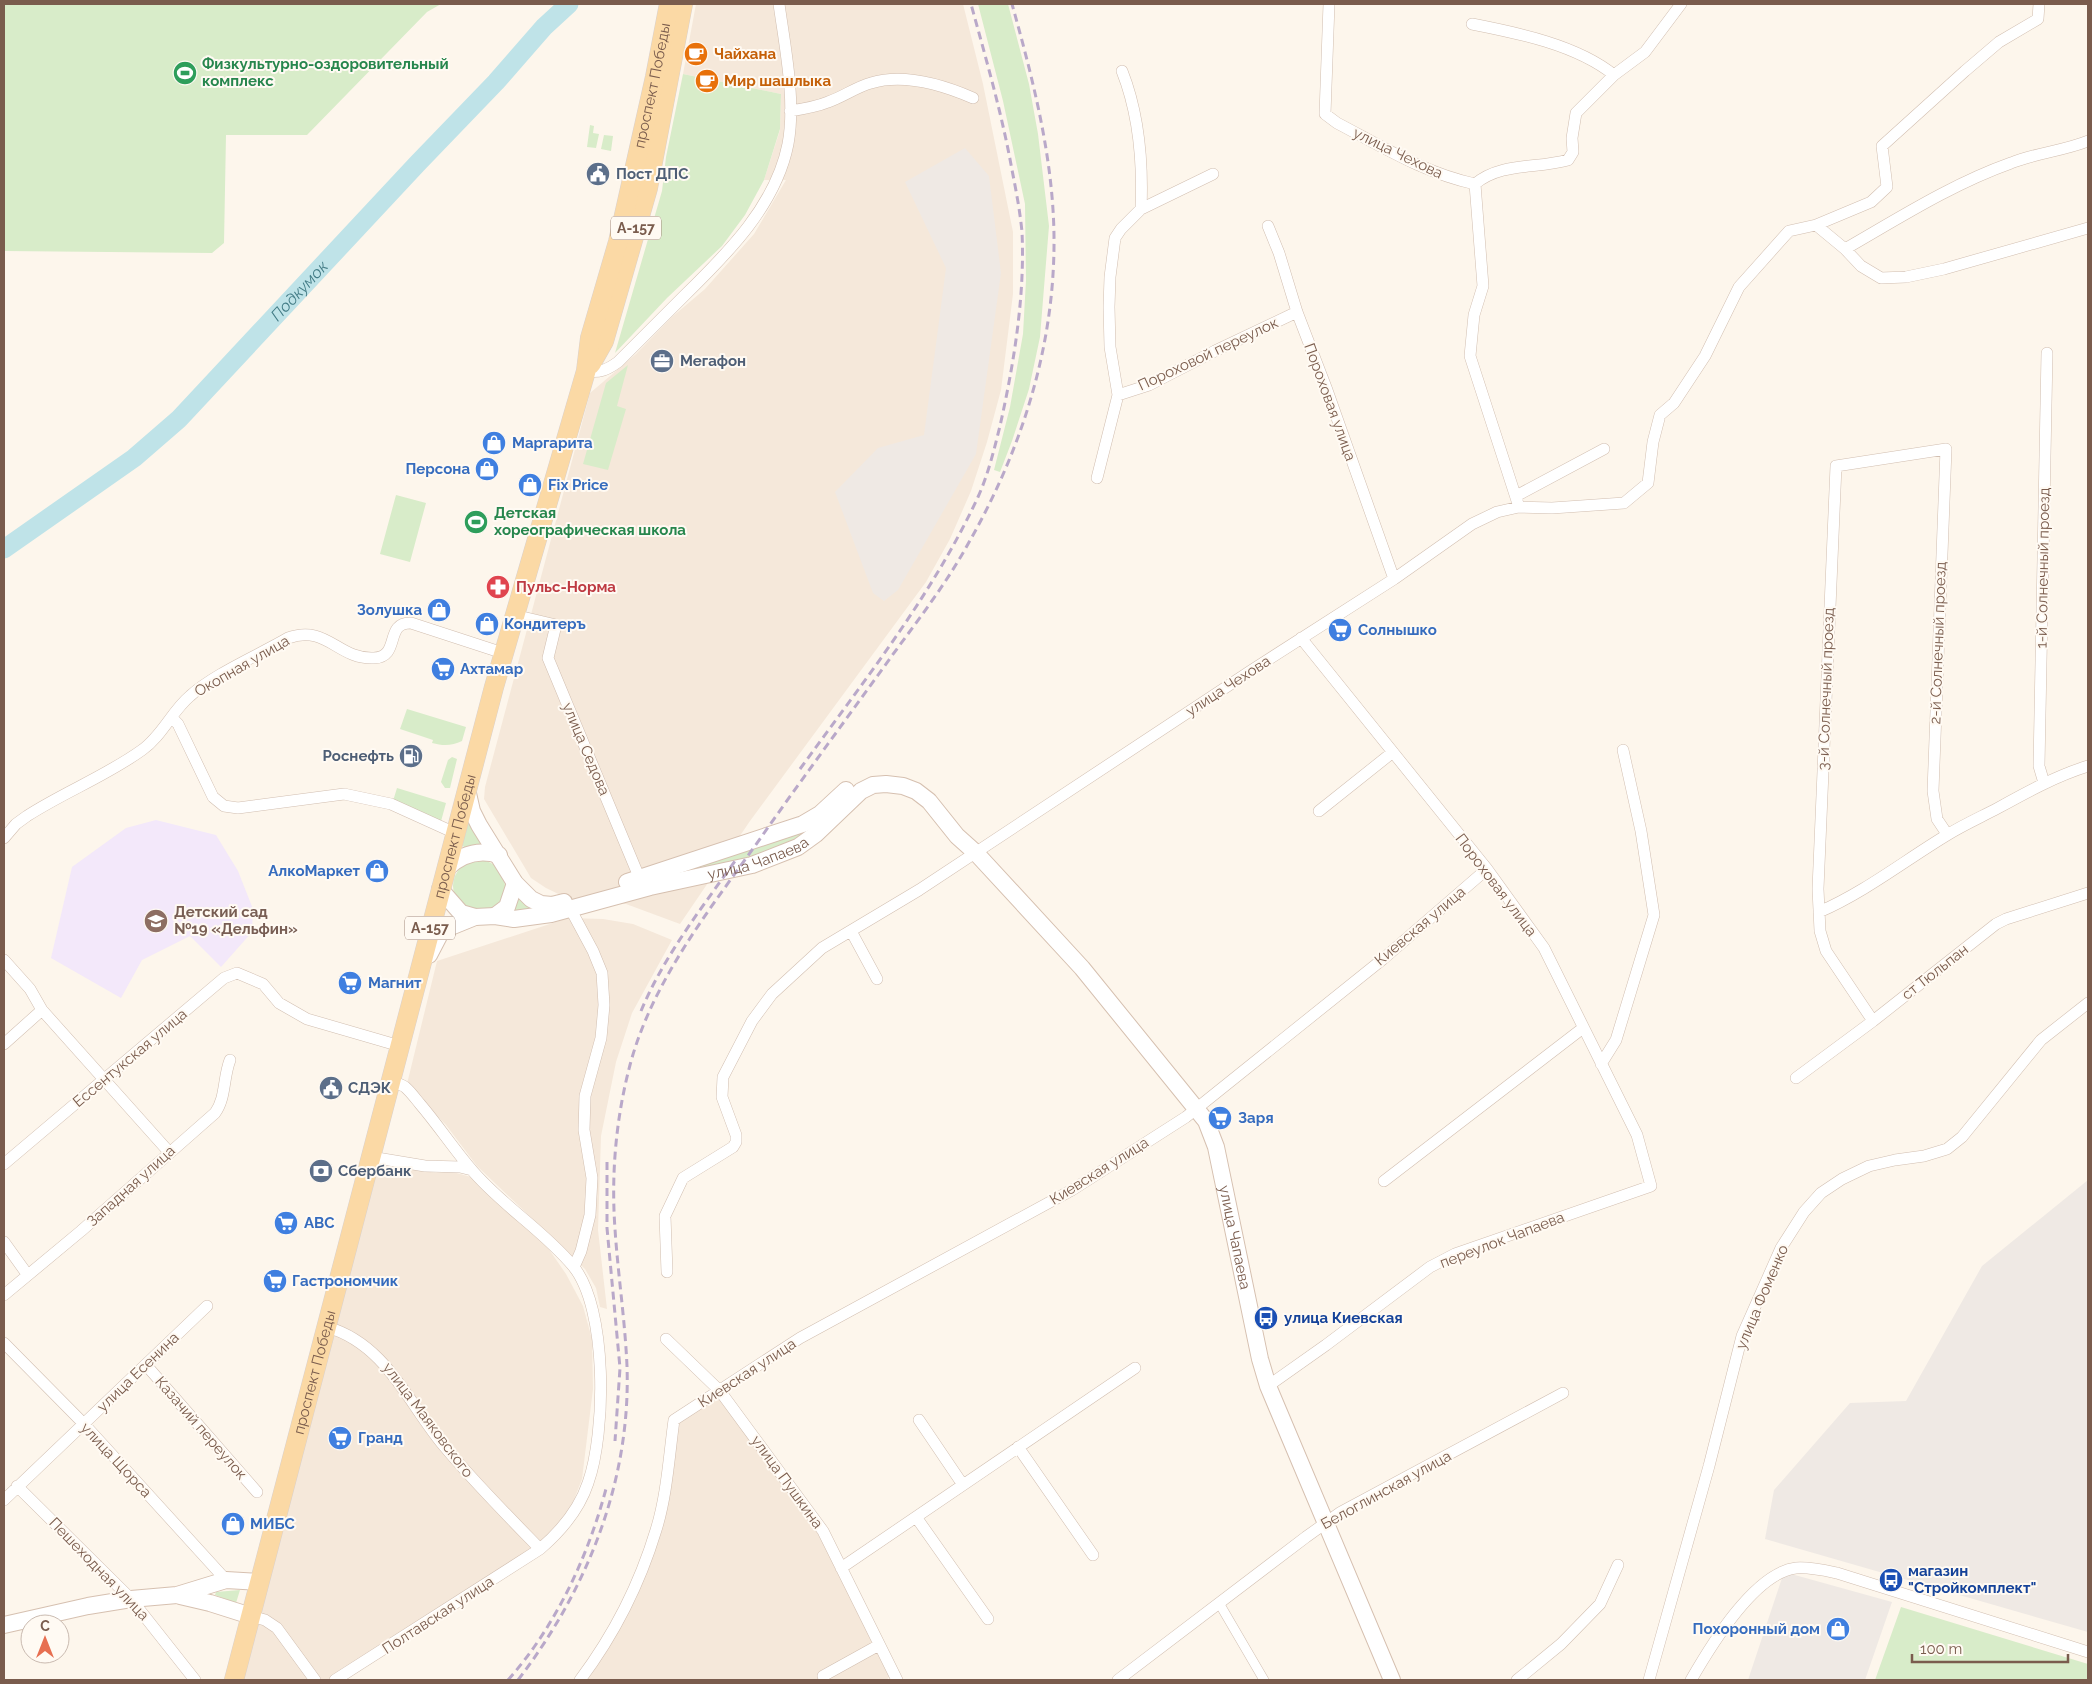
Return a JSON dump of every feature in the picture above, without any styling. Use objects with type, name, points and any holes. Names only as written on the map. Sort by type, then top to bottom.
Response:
[{"type":"main road","name":"проспект Победы","points":[[662,79],[669,4]]},
{"type":"main road","name":"проспект Победы","points":[[234,1680],[503,653],[586,371],[590,338],[683,4]]},
{"type":"main road","name":"улица Чапаева","points":[[467,789],[476,818],[515,883],[531,899],[541,904],[552,905],[568,902],[803,824],[820,814],[847,789],[862,779],[876,775],[907,777],[921,783],[931,791],[964,831],[976,853]]},
{"type":"main road","name":"улица Чапаева","points":[[420,967],[431,953],[440,934],[448,928],[475,917],[495,916],[514,919],[571,910],[650,886],[752,865],[798,847],[826,825],[861,791],[872,786],[886,784],[903,786],[916,791],[929,802],[957,836],[976,853],[1082,968],[1206,1120],[1216,1147],[1260,1359],[1268,1386],[1392,1680]]},
{"type":"main road","points":[[446,869],[461,856],[477,852],[499,855]]},
{"type":"main road","points":[[495,916],[507,906],[515,883]]},
{"type":"main road","points":[[440,889],[461,913],[475,917]]},
{"type":"main road","points":[[4,1625],[88,1606],[131,1599],[177,1595],[226,1580],[260,1582]]},
{"type":"main road","points":[[177,1595],[210,1602],[251,1616]]},
{"type":"street","points":[[586,371],[597,372],[608,369],[618,362],[727,253],[753,220],[779,173],[788,143],[790,111],[779,4]]},
{"type":"street","name":"улица Чехова","points":[[1329,4],[1326,114],[1337,123],[1421,167],[1447,178],[1475,184]]},
{"type":"street","points":[[1518,502],[1470,356],[1474,315],[1483,286],[1475,184],[1485,175],[1510,168],[1568,160],[1573,152],[1572,138],[1576,113],[1614,75],[1645,52],[1681,4]]},
{"type":"street","points":[[2039,4],[2038,19],[1992,48],[1882,146],[1887,187],[1871,202],[1816,225],[1862,266],[1881,278],[1906,277],[1944,269],[2088,228]]},
{"type":"street","points":[[1472,24],[1511,32],[1569,51],[1601,65],[1614,75]]},
{"type":"street","points":[[1122,71],[1130,91],[1140,150],[1142,185],[1140,209]]},
{"type":"street","points":[[790,111],[828,102],[871,83],[889,80],[929,84],[952,89],[974,98]]},
{"type":"street","points":[[1845,249],[1945,192],[2012,162],[2067,150],[2088,141]]},
{"type":"street","name":"Пороховой переулок","points":[[1097,478],[1118,395],[1110,347],[1110,277],[1115,238],[1140,209],[1213,174]]},
{"type":"street","name":"улица Чехова","points":[[1518,502],[1552,508],[1624,503],[1648,483],[1653,442],[1660,416],[1674,403],[1705,356],[1739,287],[1789,231],[1816,225]]},
{"type":"street","name":"Пороховая улица","points":[[1268,226],[1279,253],[1297,312],[1327,390],[1394,579]]},
{"type":"street","name":"Пороховой переулок","points":[[1118,395],[1149,385],[1297,312]]},
{"type":"street","name":"1-й Солнечный проезд","points":[[2044,783],[2039,766],[2047,353]]},
{"type":"street","name":"улица Чехова","points":[[667,1272],[665,1216],[683,1178],[732,1147],[736,1142],[736,1135],[722,1097],[723,1077],[752,1021],[772,994],[822,948],[976,853],[1394,579],[1472,524],[1518,502],[1604,449]]},
{"type":"street","name":"3-й Солнечный проезд","points":[[1873,1021],[1826,951],[1820,931],[1819,870],[1836,466],[1946,449]]},
{"type":"street","name":"2-й Солнечный проезд","points":[[1946,449],[1933,791],[1937,819],[1948,834]]},
{"type":"street","name":"улица Седова","points":[[514,615],[556,625],[548,658],[637,872]]},
{"type":"street","name":"Окопная улица","points":[[172,718],[182,703],[202,686],[288,638],[301,634],[317,636],[343,652],[374,658],[384,656],[391,647],[396,628],[403,623],[411,623],[503,653]]},
{"type":"street","name":"Пороховая улица","points":[[1302,638],[1487,869],[1544,948],[1637,1135],[1651,1186]]},
{"type":"street","points":[[4,838],[16,824],[34,811],[137,754],[145,748],[172,718],[178,724],[213,797],[224,806],[238,808],[344,794],[392,804],[455,833]]},
{"type":"street","points":[[1601,1064],[1616,1040],[1654,914],[1641,831],[1623,750]]},
{"type":"street","points":[[1319,811],[1393,752]]},
{"type":"street","points":[[1819,912],[1838,904],[1884,877],[1948,834],[2044,783],[2088,766]]},
{"type":"street","name":"Киевская улица","points":[[580,1680],[631,1597],[657,1529],[674,1420],[800,1338],[1072,1190],[1196,1109],[1383,959],[1487,869]]},
{"type":"street","name":"ст Тюльпан","points":[[1796,1078],[1873,1021],[1996,924],[2006,919],[2088,893]]},
{"type":"street","points":[[390,1082],[404,1086],[432,1118],[472,1170],[574,1267],[581,1251],[590,1215],[592,1178],[584,1130],[586,1096],[601,1038],[604,1005],[602,973],[593,950],[571,910]]},
{"type":"street","points":[[852,931],[878,978]]},
{"type":"street","points":[[4,960],[30,989],[42,1010],[169,1152]]},
{"type":"street","name":"Ессентукская улица","points":[[4,1164],[106,1080],[224,978],[236,973],[263,984],[279,1002],[302,1017],[400,1046]]},
{"type":"street","name":"улица Фоменко","points":[[1649,1680],[1709,1466],[1742,1336],[1781,1248],[1804,1212],[1821,1193],[1842,1179],[1869,1166],[1924,1156],[1947,1149],[1962,1137],[2041,1040],[2088,1004]]},
{"type":"street","points":[[4,1044],[42,1010]]},
{"type":"street","points":[[1384,1181],[1583,1028]]},
{"type":"street","name":"Западная улица","points":[[4,1295],[81,1231],[215,1113],[220,1106],[225,1073],[230,1060]]},
{"type":"street","points":[[371,1156],[425,1166],[460,1167],[472,1170]]},
{"type":"street","name":"переулок Чапаева","points":[[1268,1386],[1430,1267],[1455,1254],[1651,1186]]},
{"type":"street","points":[[4,1242],[27,1274]]},
{"type":"street","name":"Полтавская улица","points":[[335,1680],[540,1549],[558,1534],[578,1504],[588,1483],[595,1456],[599,1422],[600,1349],[596,1321],[587,1294],[574,1267]]},
{"type":"street","name":"улица Есенина","points":[[4,1500],[207,1306]]},
{"type":"street","name":"улица Маяковского","points":[[327,1327],[362,1343],[378,1356],[442,1444],[469,1476],[540,1549]]},
{"type":"street","name":"улица Пушкина","points":[[666,1339],[720,1391],[823,1531],[895,1680]]},
{"type":"street","name":"улица Щорса","points":[[4,1343],[84,1424],[226,1580]]},
{"type":"street","name":"Казачий переулок","points":[[146,1364],[257,1492]]},
{"type":"street","points":[[841,1568],[1135,1368]]},
{"type":"street","name":"Белоглинская улица","points":[[1118,1680],[1325,1522],[1563,1394]]},
{"type":"street","points":[[919,1420],[964,1485]]},
{"type":"street","points":[[1018,1447],[1093,1555]]},
{"type":"street","name":"Пешеходная улица","points":[[17,1486],[131,1599],[195,1680]]},
{"type":"street","points":[[916,1517],[988,1619]]},
{"type":"street","points":[[1517,1680],[1561,1644],[1600,1604],[1618,1565]]},
{"type":"street","points":[[1691,1680],[1712,1644],[1736,1612],[1757,1590],[1777,1574],[1794,1568],[1813,1568],[1837,1573],[2088,1652]]},
{"type":"street","points":[[1220,1603],[1264,1680]]},
{"type":"street","points":[[251,1616],[265,1620],[277,1628],[315,1680]]},
{"type":"street","points":[[823,1676],[879,1645]]},
{"type":"shaded area","points":[[696,4],[963,4],[983,84],[1013,232],[1013,294],[1001,390],[971,491],[950,539],[926,582],[750,821],[680,924],[626,904],[575,902],[546,888],[531,878],[484,799],[485,787],[590,393],[636,354],[672,317],[705,289],[754,234],[786,180],[764,180],[780,130],[781,94],[683,74]]},
{"type":"shaded area","points":[[965,148],[989,176],[1001,273],[976,454],[898,590],[884,601],[873,593],[835,492],[878,448],[924,435],[946,268],[905,182]]},
{"type":"shaded area","name":"Детский сад №19 «Дельфин»","points":[[156,820],[216,835],[238,871],[253,909],[252,932],[221,967],[190,936],[142,960],[121,998],[51,958],[72,867],[126,828]]},
{"type":"shaded area","points":[[568,918],[603,919],[633,924],[672,940],[632,1013],[616,1062],[601,1136],[598,1230],[607,1309],[600,1307],[596,1288],[585,1269],[477,1166],[446,1125],[407,1084],[437,961]]},
{"type":"shaded area","points":[[374,1163],[436,1173],[453,1172],[471,1177],[548,1248],[566,1274],[583,1306],[592,1339],[593,1389],[582,1479],[570,1510],[554,1532],[525,1554],[327,1680],[238,1680]]},
{"type":"shaded area","points":[[2088,1180],[2088,1632],[1765,1539],[1774,1490],[1850,1403],[1906,1401],[1982,1266]]},
{"type":"shaded area","points":[[720,1398],[820,1533],[889,1677],[887,1680],[587,1680],[636,1599],[660,1530],[677,1423]]},
{"type":"shaded area","points":[[1784,1572],[1892,1602],[1865,1680],[1748,1680]]},
{"type":"green space","name":"Физкультурно-оздоровительный комплекс","points":[[4,4],[441,4],[427,12],[307,135],[226,135],[224,243],[212,253],[4,251]]},
{"type":"green space","points":[[978,4],[1008,4],[1029,84],[1038,134],[1049,226],[1040,337],[1029,389],[1000,472],[994,470],[1010,407],[1023,334],[1026,280],[1025,204],[1003,101]]},
{"type":"green space","points":[[683,74],[781,94],[780,129],[764,180],[745,215],[722,246],[667,298],[615,353],[662,191],[666,157]]},
{"type":"green space","points":[[590,125],[594,126],[593,133],[599,134],[596,148],[587,147]]},
{"type":"green space","points":[[604,135],[613,136],[611,151],[601,149]]},
{"type":"green space","points":[[628,365],[617,406],[626,409],[608,470],[583,464],[606,383]]},
{"type":"green space","points":[[396,495],[426,503],[410,562],[380,554]]},
{"type":"green space","points":[[407,709],[466,727],[462,741],[451,745],[436,744],[432,743],[433,740],[400,729]]},
{"type":"green space","points":[[452,757],[457,759],[450,788],[445,788],[441,782],[448,760]]},
{"type":"green space","points":[[397,788],[446,803],[440,825],[393,801]]},
{"type":"green space","points":[[822,820],[796,840],[751,859],[651,881]]},
{"type":"green space","points":[[469,821],[483,846],[469,848],[462,845]]},
{"type":"green space","points":[[479,860],[489,862],[497,868],[503,876],[505,886],[503,896],[497,904],[489,910],[479,912],[469,910],[461,904],[455,896],[453,886],[455,876],[461,868],[469,862]]},
{"type":"green space","points":[[518,897],[541,908],[513,914]]},
{"type":"green space","points":[[240,1590],[236,1603],[215,1595],[216,1592]]},
{"type":"green space","points":[[1901,1607],[2088,1664],[2088,1680],[1875,1680]]},
{"type":"waterway","name":"Подкумок","points":[[4,549],[134,458],[179,419],[496,82],[544,27],[569,4]]},
{"type":"railway","points":[[800,769],[872,671],[940,569],[982,489],[1000,426],[1010,378],[1020,305],[1022,232],[1003,128],[971,4]]},
{"type":"railway","points":[[518,1680],[543,1645],[565,1609],[584,1571],[600,1532],[612,1492],[621,1451],[626,1409],[627,1366],[615,1229],[614,1167],[621,1105],[630,1065],[640,1033],[668,974],[704,917],[931,602],[959,559],[987,509],[1003,474],[1018,438],[1030,401],[1040,363],[1052,286],[1053,216],[1051,186],[1042,124],[1012,4]]},
{"type":"railway","points":[[641,1011],[672,952],[735,861]]},
{"type":"railway","points":[[607,1162],[607,1228],[620,1368],[615,1441]]},
{"type":"railway","points":[[508,1680],[541,1637],[569,1588],[591,1537],[607,1485]]},
{"type":"place","name":"Чайхана","points":[[696,54]]},
{"type":"place","name":"Физкультурно-оздоровительный комплекс","points":[[185,73]]},
{"type":"place","name":"Мир шашлыка","points":[[707,81]]},
{"type":"place","name":"Пост ДПС","points":[[598,174]]},
{"type":"place","name":"Мегафон","points":[[662,361]]},
{"type":"place","name":"Маргарита","points":[[494,443]]},
{"type":"place","name":"Персона","points":[[487,469]]},
{"type":"place","name":"Fix Price","points":[[530,485]]},
{"type":"place","name":"Детская хореографическая школа","points":[[476,522]]},
{"type":"place","name":"Пульс-Норма","points":[[498,587]]},
{"type":"place","name":"Золушка","points":[[439,610]]},
{"type":"place","name":"Кондитеръ","points":[[487,624]]},
{"type":"place","name":"Солнышко","points":[[1340,630]]},
{"type":"place","name":"Ахтамар","points":[[443,669]]},
{"type":"place","name":"Роснефть","points":[[411,756]]},
{"type":"place","name":"АлкоМаркет","points":[[377,871]]},
{"type":"place","name":"Детский сад №19 «Дельфин»","points":[[156,921]]},
{"type":"place","name":"Магнит","points":[[350,983]]},
{"type":"place","name":"СДЭК","points":[[331,1088]]},
{"type":"place","name":"Заря","points":[[1220,1118]]},
{"type":"place","name":"Сбербанк","points":[[321,1171]]},
{"type":"place","name":"ABC","points":[[286,1223]]},
{"type":"place","name":"Гастрономчик","points":[[275,1281]]},
{"type":"place","name":"улица Киевская","points":[[1266,1318]]},
{"type":"place","name":"Гранд","points":[[340,1438]]},
{"type":"place","name":"МИБС","points":[[233,1524]]},
{"type":"place","name":"магазин \"Стройкомплект\"","points":[[1891,1580]]},
{"type":"place","name":"Похоронный дом","points":[[1838,1629]]}]
